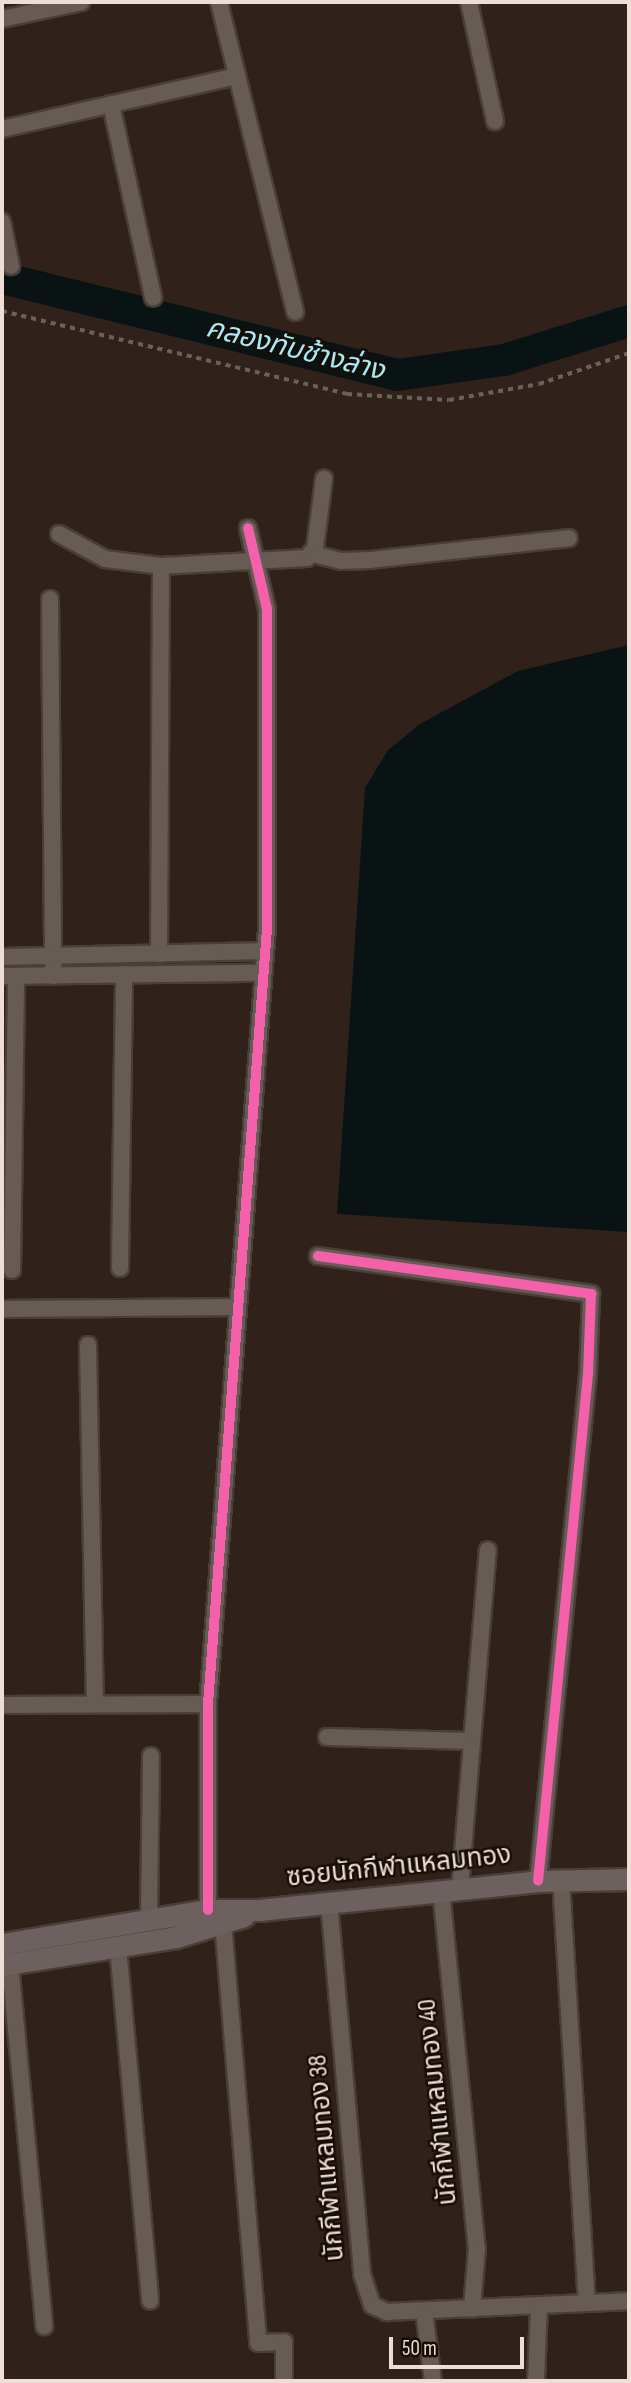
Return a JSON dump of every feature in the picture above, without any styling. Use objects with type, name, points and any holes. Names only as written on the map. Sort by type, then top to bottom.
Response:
[{"type":"street","points":[[2,19],[81,2]]},
{"type":"street","points":[[219,2],[295,312]]},
{"type":"street","points":[[469,2],[495,121]]},
{"type":"street","points":[[2,129],[237,76]]},
{"type":"street","points":[[111,104],[153,297]]},
{"type":"street","points":[[2,222],[11,266]]},
{"type":"street","points":[[313,554],[324,479]]},
{"type":"street","points":[[247,528],[267,609],[265,951],[235,1307],[208,1704],[216,1916],[258,2343],[284,2342],[284,2381]]},
{"type":"street","points":[[59,534],[105,559],[161,566],[257,561],[313,554],[370,560],[569,538]]},
{"type":"street","points":[[159,954],[161,566]]},
{"type":"street","points":[[50,599],[53,976]]},
{"type":"street","points":[[2,957],[265,951]]},
{"type":"street","points":[[12,1270],[9,976],[263,973]]},
{"type":"street","points":[[120,1268],[124,974]]},
{"type":"street","points":[[318,1256],[591,1294],[588,1374],[538,1881]]},
{"type":"street","points":[[2,1309],[235,1307]]},
{"type":"street","points":[[88,1345],[94,1704]]},
{"type":"street","name":"นักกีฬาแหลมทอง 40","points":[[472,2309],[477,2248],[450,1889],[470,1741],[488,1550]]},
{"type":"street","points":[[2,1705],[208,1704]]},
{"type":"street","points":[[327,1737],[470,1741]]},
{"type":"street","points":[[149,1919],[151,1756]]},
{"type":"street","name":"ซอยนักกีฬาแหลมทอง","points":[[2,1944],[149,1919],[216,1916],[538,1881],[629,1879]]},
{"type":"street","points":[[561,1880],[587,2302]]},
{"type":"street","name":"นักกีฬาแหลมทอง 38","points":[[329,1902],[366,2293],[372,2305],[387,2312],[424,2312],[629,2301]]},
{"type":"street","name":"ซอยนักกีฬาแหลมทอง","points":[[6,1965],[118,1947],[216,1916]]},
{"type":"street","points":[[118,1947],[150,2301]]},
{"type":"street","points":[[6,1965],[44,2326]]},
{"type":"street","points":[[536,2381],[539,2305]]},
{"type":"street","points":[[424,2312],[433,2381]]},
{"type":"path","points":[[2,311],[346,394],[449,400],[539,384],[629,353]]},
{"type":"shaded area","points":[[629,645],[629,1232],[337,1214],[365,788],[388,750],[420,724],[518,671]]},
{"type":"waterway","name":"คลองทับช้างล่าง","points":[[2,278],[397,375],[504,360],[629,321]]},
{"type":"cycle path","points":[[208,1910],[208,1704],[267,929],[267,609],[248,528]]},
{"type":"cycle path","points":[[318,1256],[591,1294],[588,1374],[538,1881]]}]
